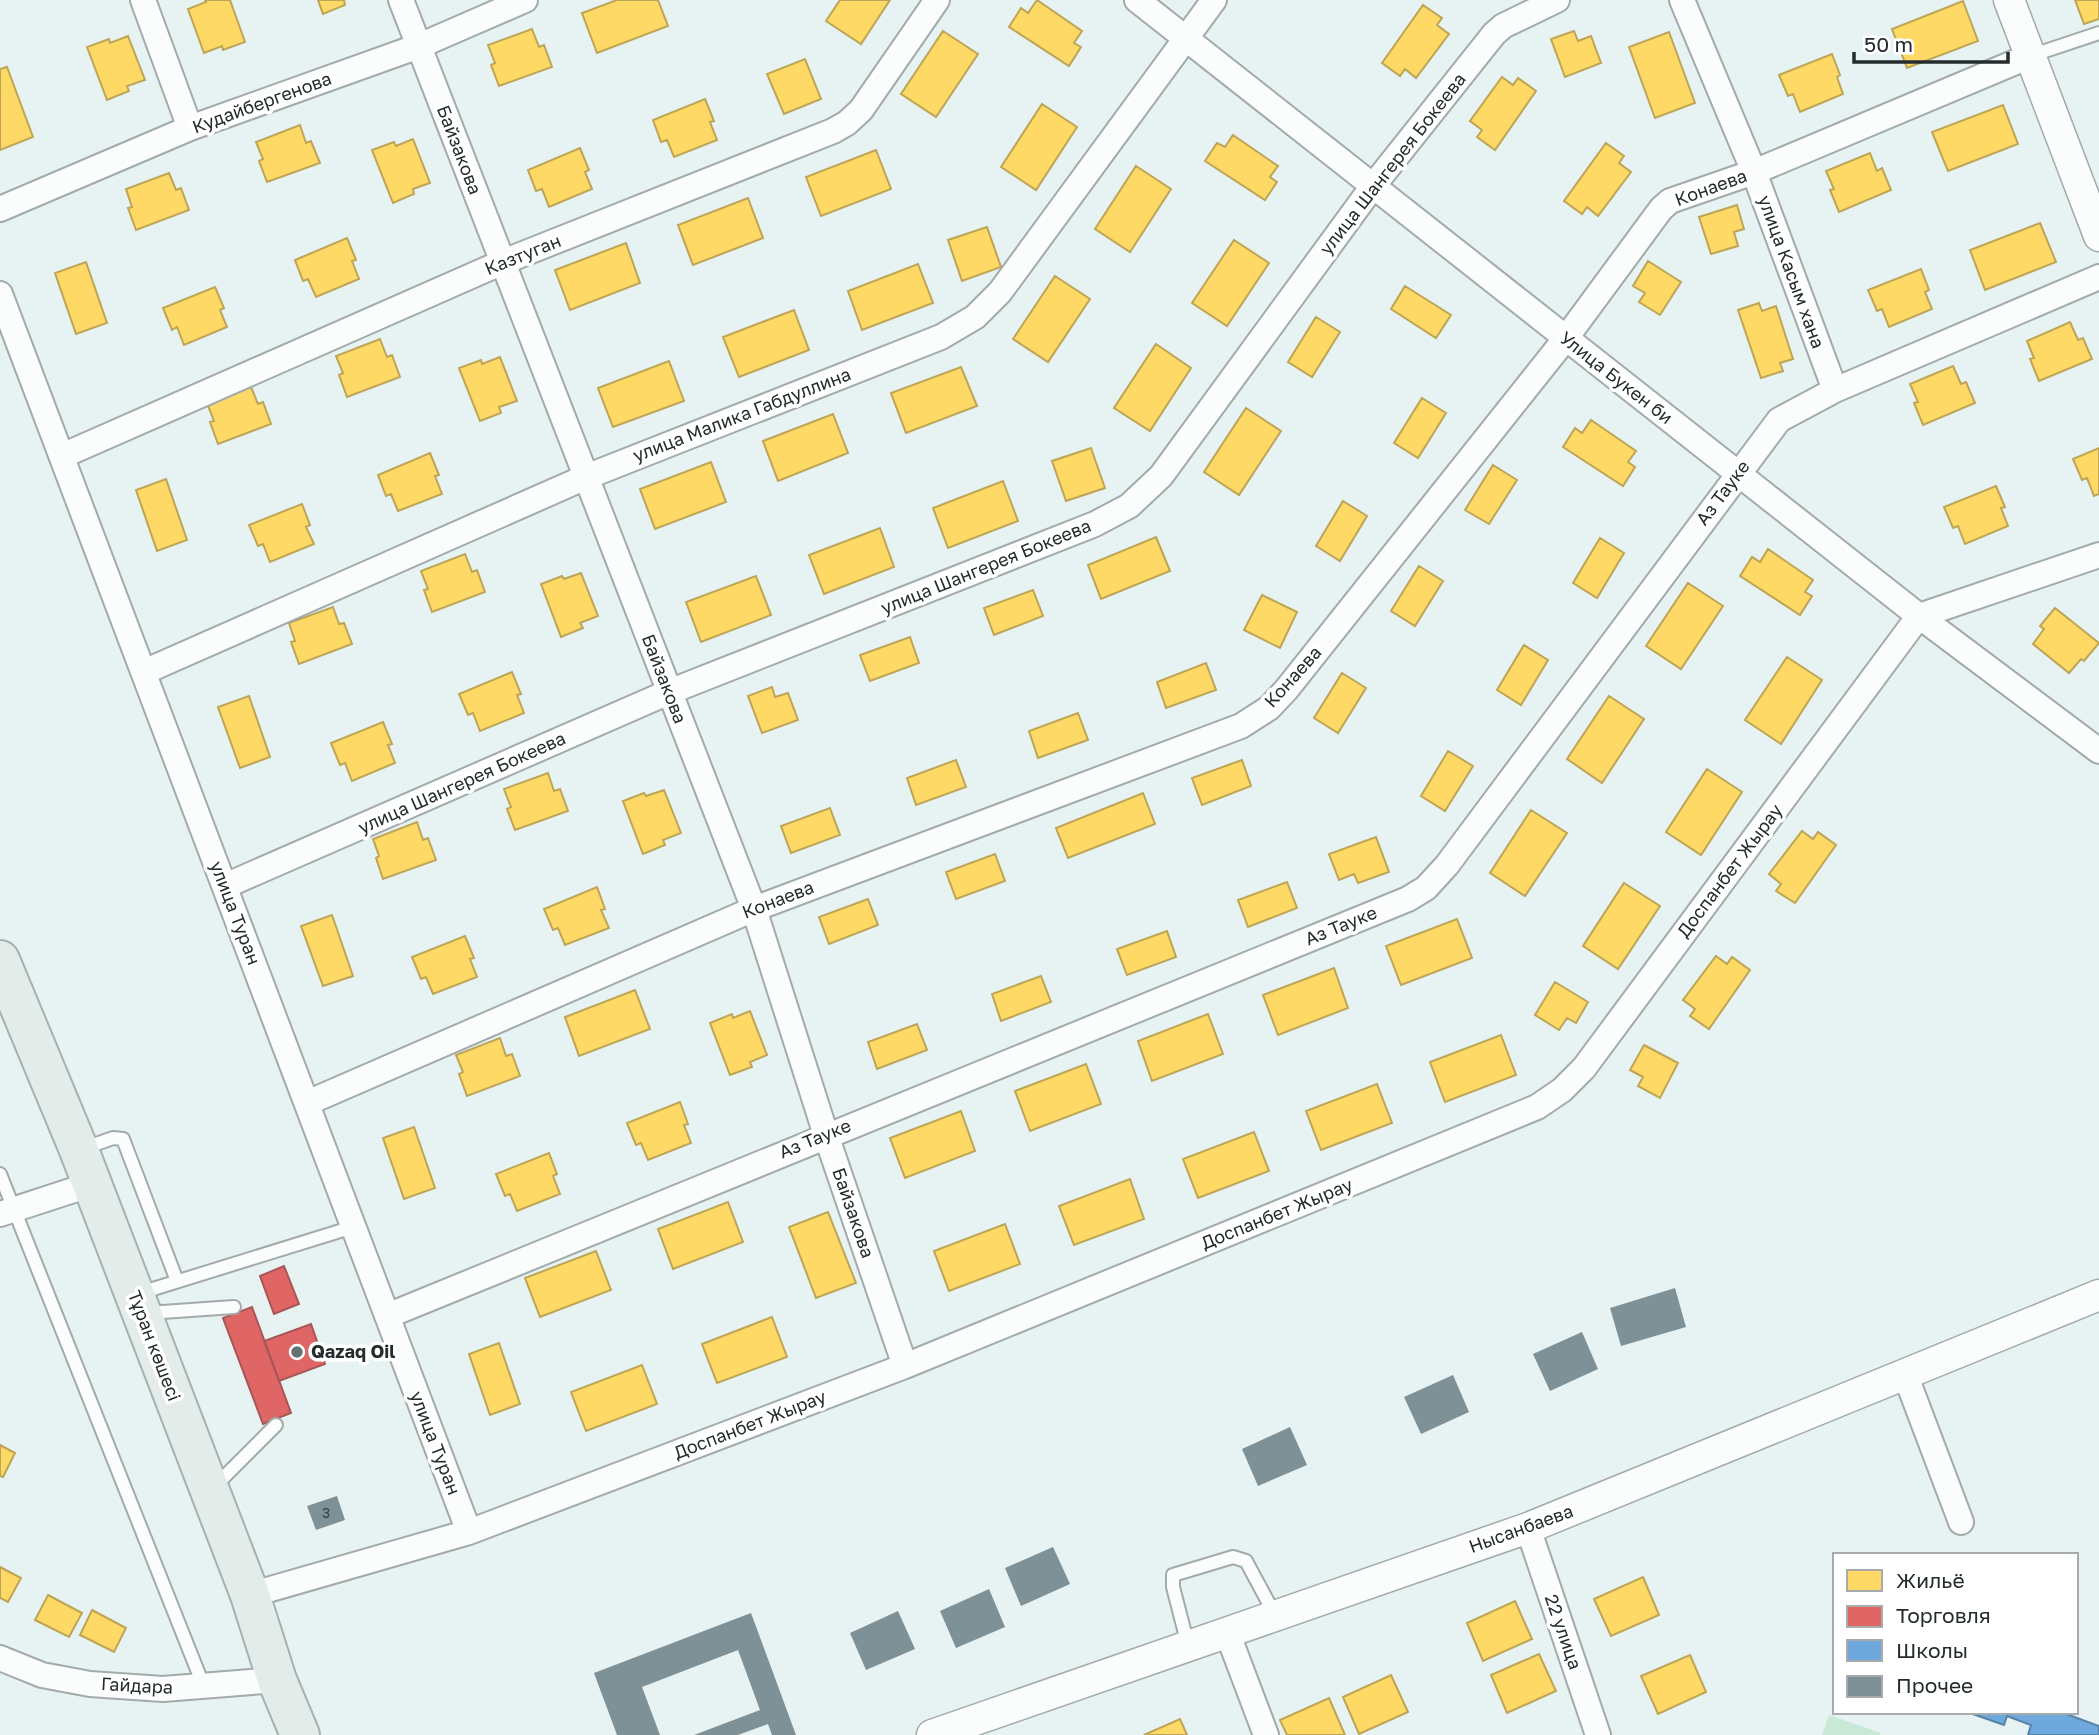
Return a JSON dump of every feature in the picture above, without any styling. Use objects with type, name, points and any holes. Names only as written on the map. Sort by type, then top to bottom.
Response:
[{"type":"main road","name":"Тұран көшесі","points":[[0,960],[86,1167],[250,1595],[277,1681],[300,1735]]},
{"type":"street","points":[[143,0],[190,128]]},
{"type":"street","name":"Байзакова","points":[[401,0],[754,909],[905,1366]]},
{"type":"street","name":"Кудайбергенова","points":[[0,209],[190,128],[419,46],[525,0]]},
{"type":"street","name":"Казтуган","points":[[62,456],[503,262],[848,124],[861,110],[937,0]]},
{"type":"street","name":"Улица Букен би","points":[[1137,0],[1919,616],[2099,751]]},
{"type":"street","name":"улица Малика Габдуллина","points":[[144,672],[586,477],[941,337],[975,317],[1000,292],[1214,0]]},
{"type":"street","name":"улица Шангерея Бокеева","points":[[225,886],[669,692],[1095,524],[1129,506],[1161,476],[1373,186],[1494,33],[1557,0]]},
{"type":"street","name":"улица Касым хана","points":[[1682,0],[1754,172],[1835,390]]},
{"type":"street","points":[[2009,0],[2099,236]]},
{"type":"street","name":"Конаева","points":[[307,1103],[754,909],[1241,726],[1269,708],[1286,690],[1566,338],[1661,209],[1670,201],[1754,172],[2030,56]]},
{"type":"street","name":"Аз Тауке","points":[[387,1316],[1408,899],[1426,888],[1447,865],[1779,420],[1835,390],[2099,277]]},
{"type":"street","name":"улица Туран","points":[[0,294],[469,1532]]},
{"type":"street","points":[[1919,616],[2099,555]]},
{"type":"street","name":"Доспанбет Жырау","points":[[250,1595],[469,1532],[905,1366],[1537,1107],[1562,1090],[1584,1068],[1919,616]]},
{"type":"street","points":[[7,1212],[86,1167]]},
{"type":"street","name":"Нысанбаева","points":[[949,1732],[1528,1528],[2099,1294]]},
{"type":"street","points":[[1905,1374],[1962,1522]]},
{"type":"street","name":"22 улица","points":[[1528,1528],[1598,1735]]},
{"type":"street","points":[[1227,1632],[1266,1735]]},
{"type":"street","name":"Гайдара","points":[[0,1658],[42,1675],[90,1684],[163,1689],[277,1681]]},
{"type":"lane","points":[[2030,56],[2099,33]]},
{"type":"lane","points":[[86,1167],[113,1138],[123,1139],[177,1282]]},
{"type":"lane","points":[[0,1174],[7,1212],[204,1688]]},
{"type":"lane","points":[[138,1304],[177,1282],[353,1227]]},
{"type":"lane","points":[[138,1304],[234,1307]]},
{"type":"lane","points":[[210,1492],[276,1425]]},
{"type":"lane","points":[[1189,1646],[1172,1587],[1173,1575],[1233,1557],[1246,1561],[1275,1616]]},
{"type":"green space","points":[[1829,1715],[1881,1733],[1822,1735]]},
{"type":"building: Жильё","points":[[205,0],[230,0],[245,42],[204,53],[188,9],[206,2]]},
{"type":"building: Жильё","points":[[318,0],[344,0],[345,5],[323,14]]},
{"type":"building: Жильё","points":[[617,0],[658,0],[668,26],[597,53],[582,13]]},
{"type":"building: Жильё","points":[[840,0],[890,0],[861,44],[826,21]]},
{"type":"building: Жильё","points":[[1037,0],[1082,31],[1074,43],[1081,47],[1069,66],[1009,27],[1021,8],[1028,13]]},
{"type":"building: Жильё","points":[[2075,0],[2099,0],[2099,19],[2084,24]]},
{"type":"building: Жильё","points":[[1963,1],[1978,41],[1907,68],[1892,29]]},
{"type":"building: Жильё","points":[[1423,5],[1442,18],[1437,25],[1449,34],[1416,78],[1405,69],[1400,76],[1382,63]]},
{"type":"building: Жильё","points":[[532,29],[539,47],[544,45],[552,67],[499,86],[491,65],[495,63],[488,45]]},
{"type":"building: Жильё","points":[[943,31],[978,54],[936,117],[901,94]]},
{"type":"building: Жильё","points":[[1574,31],[1578,41],[1591,36],[1601,63],[1565,77],[1551,39]]},
{"type":"building: Жильё","points":[[1669,32],[1695,103],[1655,118],[1629,47]]},
{"type":"building: Жильё","points":[[128,36],[145,80],[127,86],[129,91],[107,100],[87,47]]},
{"type":"building: Жильё","points":[[1832,54],[1840,75],[1837,77],[1843,94],[1800,112],[1793,94],[1788,96],[1779,75]]},
{"type":"building: Жильё","points":[[805,59],[821,99],[784,114],[767,74]]},
{"type":"building: Жильё","points":[[7,67],[33,137],[0,150],[0,69]]},
{"type":"building: Жильё","points":[[1502,77],[1513,85],[1518,78],[1536,91],[1495,150],[1477,137],[1482,130],[1470,121]]},
{"type":"building: Жильё","points":[[705,99],[714,121],[710,122],[717,140],[674,157],[667,140],[661,142],[653,120]]},
{"type":"building: Жильё","points":[[1042,104],[1077,127],[1036,190],[1001,167]]},
{"type":"building: Жильё","points":[[2003,105],[2018,144],[1948,171],[1932,132]]},
{"type":"building: Жильё","points":[[300,125],[306,143],[311,141],[320,163],[267,182],[259,161],[263,159],[256,142]]},
{"type":"building: Жильё","points":[[1233,135],[1278,166],[1270,177],[1277,182],[1265,200],[1205,161],[1217,143],[1225,147]]},
{"type":"building: Жильё","points":[[413,139],[430,183],[413,189],[414,194],[393,203],[372,150],[394,142],[396,146]]},
{"type":"building: Жильё","points":[[1606,143],[1624,156],[1619,163],[1631,172],[1598,216],[1587,207],[1582,214],[1564,201]]},
{"type":"building: Жильё","points":[[580,148],[589,170],[585,172],[592,189],[549,207],[542,189],[536,191],[528,170]]},
{"type":"building: Жильё","points":[[876,150],[891,189],[821,216],[806,177]]},
{"type":"building: Жильё","points":[[1870,153],[1877,171],[1882,168],[1891,190],[1839,212],[1830,190],[1834,189],[1826,171]]},
{"type":"building: Жильё","points":[[1136,166],[1171,189],[1130,252],[1095,229]]},
{"type":"building: Жильё","points":[[169,173],[176,190],[181,188],[189,210],[136,230],[128,208],[132,207],[126,189]]},
{"type":"building: Жильё","points":[[748,198],[763,238],[693,265],[678,225]]},
{"type":"building: Жильё","points":[[1737,205],[1744,229],[1734,232],[1738,246],[1711,254],[1699,217]]},
{"type":"building: Жильё","points":[[2040,223],[2056,262],[1985,290],[1970,250]]},
{"type":"building: Жильё","points":[[987,227],[1001,267],[962,281],[948,240]]},
{"type":"building: Жильё","points":[[347,238],[356,260],[352,261],[359,279],[316,297],[308,279],[303,281],[295,260]]},
{"type":"building: Жильё","points":[[1234,240],[1269,263],[1227,326],[1192,303]]},
{"type":"building: Жильё","points":[[626,243],[640,283],[570,310],[555,270]]},
{"type":"building: Жильё","points":[[1648,261],[1681,282],[1660,315],[1639,302],[1645,293],[1633,286]]},
{"type":"building: Жильё","points":[[86,262],[107,323],[76,334],[55,273]]},
{"type":"building: Жильё","points":[[918,264],[933,303],[862,330],[848,291]]},
{"type":"building: Жильё","points":[[1921,269],[1929,290],[1925,292],[1932,309],[1889,327],[1882,309],[1877,311],[1868,290]]},
{"type":"building: Жильё","points":[[1055,276],[1090,299],[1048,362],[1013,339]]},
{"type":"building: Жильё","points":[[1405,286],[1451,315],[1436,338],[1391,309]]},
{"type":"building: Жильё","points":[[215,287],[224,308],[220,310],[227,327],[184,345],[177,327],[172,330],[163,308]]},
{"type":"building: Жильё","points":[[1759,303],[1762,311],[1776,306],[1793,359],[1780,363],[1783,371],[1761,378],[1738,310]]},
{"type":"building: Жильё","points":[[794,310],[809,350],[739,377],[723,337]]},
{"type":"building: Жильё","points":[[1316,317],[1340,332],[1312,377],[1288,362]]},
{"type":"building: Жильё","points":[[2070,322],[2078,340],[2083,338],[2092,359],[2039,381],[2030,359],[2034,358],[2027,341]]},
{"type":"building: Жильё","points":[[380,339],[387,357],[392,355],[400,377],[347,397],[339,375],[343,373],[336,356]]},
{"type":"building: Жильё","points":[[1156,344],[1191,368],[1150,431],[1114,408]]},
{"type":"building: Жильё","points":[[500,357],[517,401],[499,407],[501,413],[480,421],[459,368]]},
{"type":"building: Жильё","points":[[669,361],[684,401],[613,427],[598,388]]},
{"type":"building: Жильё","points":[[1953,366],[1961,384],[1966,382],[1975,403],[1923,425],[1914,403],[1918,402],[1910,384]]},
{"type":"building: Жильё","points":[[961,367],[977,406],[906,433],[891,393]]},
{"type":"building: Жильё","points":[[251,387],[258,404],[263,402],[271,424],[218,444],[207,403]]},
{"type":"building: Жильё","points":[[1422,398],[1446,413],[1418,458],[1394,443]]},
{"type":"building: Жильё","points":[[1246,408],[1281,431],[1239,495],[1204,472]]},
{"type":"building: Жильё","points":[[833,414],[848,453],[778,481],[763,441]]},
{"type":"building: Жильё","points":[[1591,420],[1636,451],[1628,462],[1635,467],[1623,486],[1563,447],[1575,428],[1582,433]]},
{"type":"building: Жильё","points":[[1091,448],[1105,488],[1066,501],[1052,461]]},
{"type":"building: Жильё","points":[[2099,448],[2099,494],[2094,496],[2087,478],[2082,480],[2073,459]]},
{"type":"building: Жильё","points":[[430,453],[439,475],[435,476],[442,494],[398,511],[391,494],[386,496],[378,475]]},
{"type":"building: Жильё","points":[[711,462],[726,502],[655,529],[640,489]]},
{"type":"building: Жильё","points":[[1493,465],[1517,480],[1489,524],[1465,510]]},
{"type":"building: Жильё","points":[[166,479],[187,540],[157,551],[136,490]]},
{"type":"building: Жильё","points":[[1003,481],[1018,521],[948,548],[933,508]]},
{"type":"building: Жильё","points":[[1996,486],[2005,507],[2001,508],[2008,526],[1965,544],[1958,526],[1953,528],[1944,507]]},
{"type":"building: Жильё","points":[[1343,501],[1367,516],[1340,561],[1316,546]]},
{"type":"building: Жильё","points":[[302,504],[310,525],[306,527],[314,544],[270,562],[263,544],[258,546],[249,525]]},
{"type":"building: Жильё","points":[[880,528],[894,567],[824,594],[809,555]]},
{"type":"building: Жильё","points":[[1156,537],[1170,571],[1101,599],[1088,565]]},
{"type":"building: Жильё","points":[[1600,538],[1624,553],[1597,598],[1573,583]]},
{"type":"building: Жильё","points":[[1768,549],[1813,580],[1805,592],[1812,596],[1800,615],[1740,576],[1752,557],[1760,562]]},
{"type":"building: Жильё","points":[[465,554],[472,572],[477,570],[485,592],[432,612],[421,571]]},
{"type":"building: Жильё","points":[[1419,566],[1443,581],[1415,626],[1391,611]]},
{"type":"building: Жильё","points":[[581,573],[598,616],[580,623],[583,628],[561,637],[541,584],[562,576],[564,579]]},
{"type":"building: Жильё","points":[[756,576],[771,615],[701,642],[686,602]]},
{"type":"building: Жильё","points":[[1688,583],[1723,606],[1681,669],[1646,646]]},
{"type":"building: Жильё","points":[[1033,590],[1043,616],[994,635],[984,608]]},
{"type":"building: Жильё","points":[[1262,595],[1297,612],[1280,648],[1244,630]]},
{"type":"building: Жильё","points":[[333,607],[339,624],[344,623],[352,644],[299,664],[291,642],[295,641],[289,623]]},
{"type":"building: Жильё","points":[[2055,608],[2099,643],[2084,661],[2081,659],[2069,673],[2033,644],[2044,629],[2040,626]]},
{"type":"building: Жильё","points":[[910,637],[919,663],[870,681],[860,655]]},
{"type":"building: Жильё","points":[[1524,645],[1548,660],[1521,705],[1497,690]]},
{"type":"building: Жильё","points":[[1787,657],[1822,680],[1781,744],[1745,720]]},
{"type":"building: Жильё","points":[[1206,663],[1216,690],[1166,708],[1157,682]]},
{"type":"building: Жильё","points":[[512,672],[521,694],[517,695],[524,713],[480,731],[473,713],[468,715],[459,694]]},
{"type":"building: Жильё","points":[[1342,673],[1366,688],[1338,733],[1314,718]]},
{"type":"building: Жильё","points":[[772,687],[775,697],[788,693],[798,720],[762,733],[748,696]]},
{"type":"building: Жильё","points":[[249,696],[270,757],[240,768],[218,707]]},
{"type":"building: Жильё","points":[[1609,696],[1644,719],[1602,783],[1567,759]]},
{"type":"building: Жильё","points":[[1078,713],[1088,740],[1038,758],[1029,731]]},
{"type":"building: Жильё","points":[[383,722],[392,744],[388,745],[395,763],[352,781],[345,763],[340,765],[331,743]]},
{"type":"building: Жильё","points":[[1448,751],[1473,766],[1445,811],[1421,796]]},
{"type":"building: Жильё","points":[[956,760],[966,787],[916,805],[907,778]]},
{"type":"building: Жильё","points":[[1242,760],[1251,786],[1202,805],[1192,778]]},
{"type":"building: Жильё","points":[[1707,769],[1742,792],[1701,855],[1666,832]]},
{"type":"building: Жильё","points":[[548,773],[554,791],[560,789],[568,811],[515,830],[507,809],[511,807],[504,789]]},
{"type":"building: Жильё","points":[[664,790],[681,833],[663,840],[665,845],[643,854],[623,801],[644,793],[646,796]]},
{"type":"building: Жильё","points":[[1143,793],[1155,824],[1068,858],[1056,828]]},
{"type":"building: Жильё","points":[[830,808],[840,835],[791,853],[781,826]]},
{"type":"building: Жильё","points":[[1531,810],[1567,833],[1525,896],[1490,873]]},
{"type":"building: Жильё","points":[[417,822],[423,840],[428,838],[436,860],[383,879],[373,839]]},
{"type":"building: Жильё","points":[[1802,831],[1813,839],[1818,832],[1836,845],[1795,903],[1776,891],[1781,884],[1769,874]]},
{"type":"building: Жильё","points":[[1376,837],[1389,872],[1358,883],[1354,874],[1339,880],[1329,854]]},
{"type":"building: Жильё","points":[[995,854],[1005,881],[956,899],[946,872]]},
{"type":"building: Жильё","points":[[1287,882],[1297,908],[1248,927],[1238,900]]},
{"type":"building: Жильё","points":[[1624,883],[1660,906],[1618,969],[1583,946]]},
{"type":"building: Жильё","points":[[597,887],[605,909],[601,910],[609,928],[565,945],[558,928],[553,930],[544,909]]},
{"type":"building: Жильё","points":[[868,899],[878,925],[829,944],[819,917]]},
{"type":"building: Жильё","points":[[332,915],[353,976],[323,986],[301,926]]},
{"type":"building: Жильё","points":[[1457,919],[1472,958],[1401,985],[1386,946]]},
{"type":"building: Жильё","points":[[1167,931],[1176,957],[1127,975],[1117,949]]},
{"type":"building: Жильё","points":[[465,936],[474,958],[470,959],[477,977],[433,994],[426,977],[421,979],[412,957]]},
{"type":"building: Жильё","points":[[1716,956],[1727,964],[1732,957],[1750,970],[1709,1029],[1690,1016],[1695,1009],[1683,1000]]},
{"type":"building: Жильё","points":[[1334,968],[1348,1008],[1278,1035],[1263,995]]},
{"type":"building: Жильё","points":[[1041,976],[1051,1002],[1001,1021],[992,994]]},
{"type":"building: Жильё","points":[[1555,982],[1588,1002],[1576,1023],[1567,1018],[1559,1030],[1535,1015]]},
{"type":"building: Жильё","points":[[635,990],[650,1029],[579,1056],[565,1017]]},
{"type":"building: Жильё","points":[[750,1011],[767,1055],[750,1062],[752,1067],[730,1075],[710,1023],[732,1014],[733,1018]]},
{"type":"building: Жильё","points":[[1208,1014],[1223,1054],[1152,1081],[1138,1041]]},
{"type":"building: Жильё","points":[[917,1024],[927,1050],[877,1069],[868,1042]]},
{"type":"building: Жильё","points":[[1501,1035],[1516,1075],[1445,1102],[1430,1062]]},
{"type":"building: Жильё","points":[[500,1038],[506,1056],[512,1054],[520,1076],[467,1096],[459,1074],[463,1072],[456,1055]]},
{"type":"building: Жильё","points":[[1644,1045],[1678,1063],[1660,1098],[1638,1086],[1643,1077],[1630,1070]]},
{"type":"building: Жильё","points":[[1086,1064],[1101,1104],[1030,1131],[1015,1091]]},
{"type":"building: Жильё","points":[[1377,1084],[1392,1123],[1321,1150],[1306,1111]]},
{"type":"building: Жильё","points":[[680,1102],[691,1143],[648,1160],[641,1143],[636,1145],[627,1123]]},
{"type":"building: Жильё","points":[[961,1111],[975,1151],[905,1178],[890,1138]]},
{"type":"building: Жильё","points":[[414,1127],[435,1188],[404,1199],[383,1138]]},
{"type":"building: Жильё","points":[[1254,1132],[1269,1171],[1198,1198],[1183,1159]]},
{"type":"building: Жильё","points":[[549,1153],[557,1174],[553,1176],[560,1194],[517,1211],[510,1194],[505,1196],[496,1174]]},
{"type":"building: Жильё","points":[[1130,1179],[1144,1219],[1074,1245],[1059,1206]]},
{"type":"building: Жильё","points":[[728,1202],[743,1242],[673,1269],[658,1229]]},
{"type":"building: Жильё","points":[[828,1212],[856,1283],[816,1298],[789,1227]]},
{"type":"building: Жильё","points":[[1005,1224],[1020,1264],[949,1291],[934,1251]]},
{"type":"building: Жильё","points":[[596,1251],[611,1290],[540,1317],[525,1278]]},
{"type":"building: Жильё","points":[[772,1317],[787,1357],[717,1383],[702,1344]]},
{"type":"building: Жильё","points":[[499,1343],[520,1404],[490,1415],[469,1354]]},
{"type":"building: Жильё","points":[[642,1365],[657,1404],[586,1431],[571,1392]]},
{"type":"building: Жильё","points":[[0,1445],[15,1453],[3,1477],[0,1476]]},
{"type":"building: Жильё","points":[[0,1567],[21,1578],[8,1602],[0,1598]]},
{"type":"building: Жильё","points":[[1643,1577],[1659,1615],[1611,1636],[1594,1599]]},
{"type":"building: Жильё","points":[[48,1595],[82,1613],[69,1637],[35,1620]]},
{"type":"building: Жильё","points":[[1515,1601],[1532,1639],[1483,1661],[1467,1623]]},
{"type":"building: Жильё","points":[[92,1610],[126,1628],[114,1652],[80,1635]]},
{"type":"building: Жильё","points":[[1539,1654],[1556,1691],[1507,1713],[1491,1675]]},
{"type":"building: Жильё","points":[[1690,1655],[1706,1692],[1658,1714],[1641,1676]]},
{"type":"building: Жильё","points":[[1391,1675],[1408,1712],[1359,1734],[1343,1697]]},
{"type":"building: Жильё","points":[[1329,1698],[1345,1735],[1287,1735],[1280,1720]]},
{"type":"building: Жильё","points":[[1180,1719],[1187,1735],[1144,1735]]},
{"type":"building: Торговля","points":[[284,1266],[299,1304],[274,1314],[260,1276]]},
{"type":"building: Торговля","points":[[252,1307],[291,1413],[263,1424],[223,1318]]},
{"type":"building: Торговля","points":[[311,1324],[325,1364],[279,1381],[264,1341]]},
{"type":"building: Школы","points":[[1973,1714],[2066,1714],[2099,1726],[2099,1735],[2028,1735],[2031,1725],[2007,1716],[2004,1725]]},
{"type":"building: Прочее","points":[[1675,1288],[1686,1327],[1621,1346],[1610,1308]]},
{"type":"building: Прочее","points":[[1582,1332],[1598,1369],[1550,1391],[1533,1354]]},
{"type":"building: Прочее","points":[[1453,1375],[1469,1412],[1421,1434],[1404,1397]]},
{"type":"building: Прочее","points":[[1290,1427],[1307,1465],[1258,1486],[1242,1449]]},
{"type":"building: Прочее","points":[[337,1496],[345,1520],[316,1530],[307,1506]]},
{"type":"building: Прочее","points":[[1053,1547],[1070,1584],[1021,1606],[1005,1568]]},
{"type":"building: Прочее","points":[[989,1589],[1005,1627],[956,1648],[940,1611]]},
{"type":"building: Прочее","points":[[898,1611],[915,1649],[866,1670],[850,1633]]},
{"type":"building: Прочее","points":[[751,1613],[796,1735],[772,1735],[768,1724],[738,1735],[694,1735],[760,1710],[738,1650],[642,1687],[660,1735],[617,1735],[594,1673]]},
{"type":"place","name":"Qazaq Oil","points":[[297,1352]]}]
